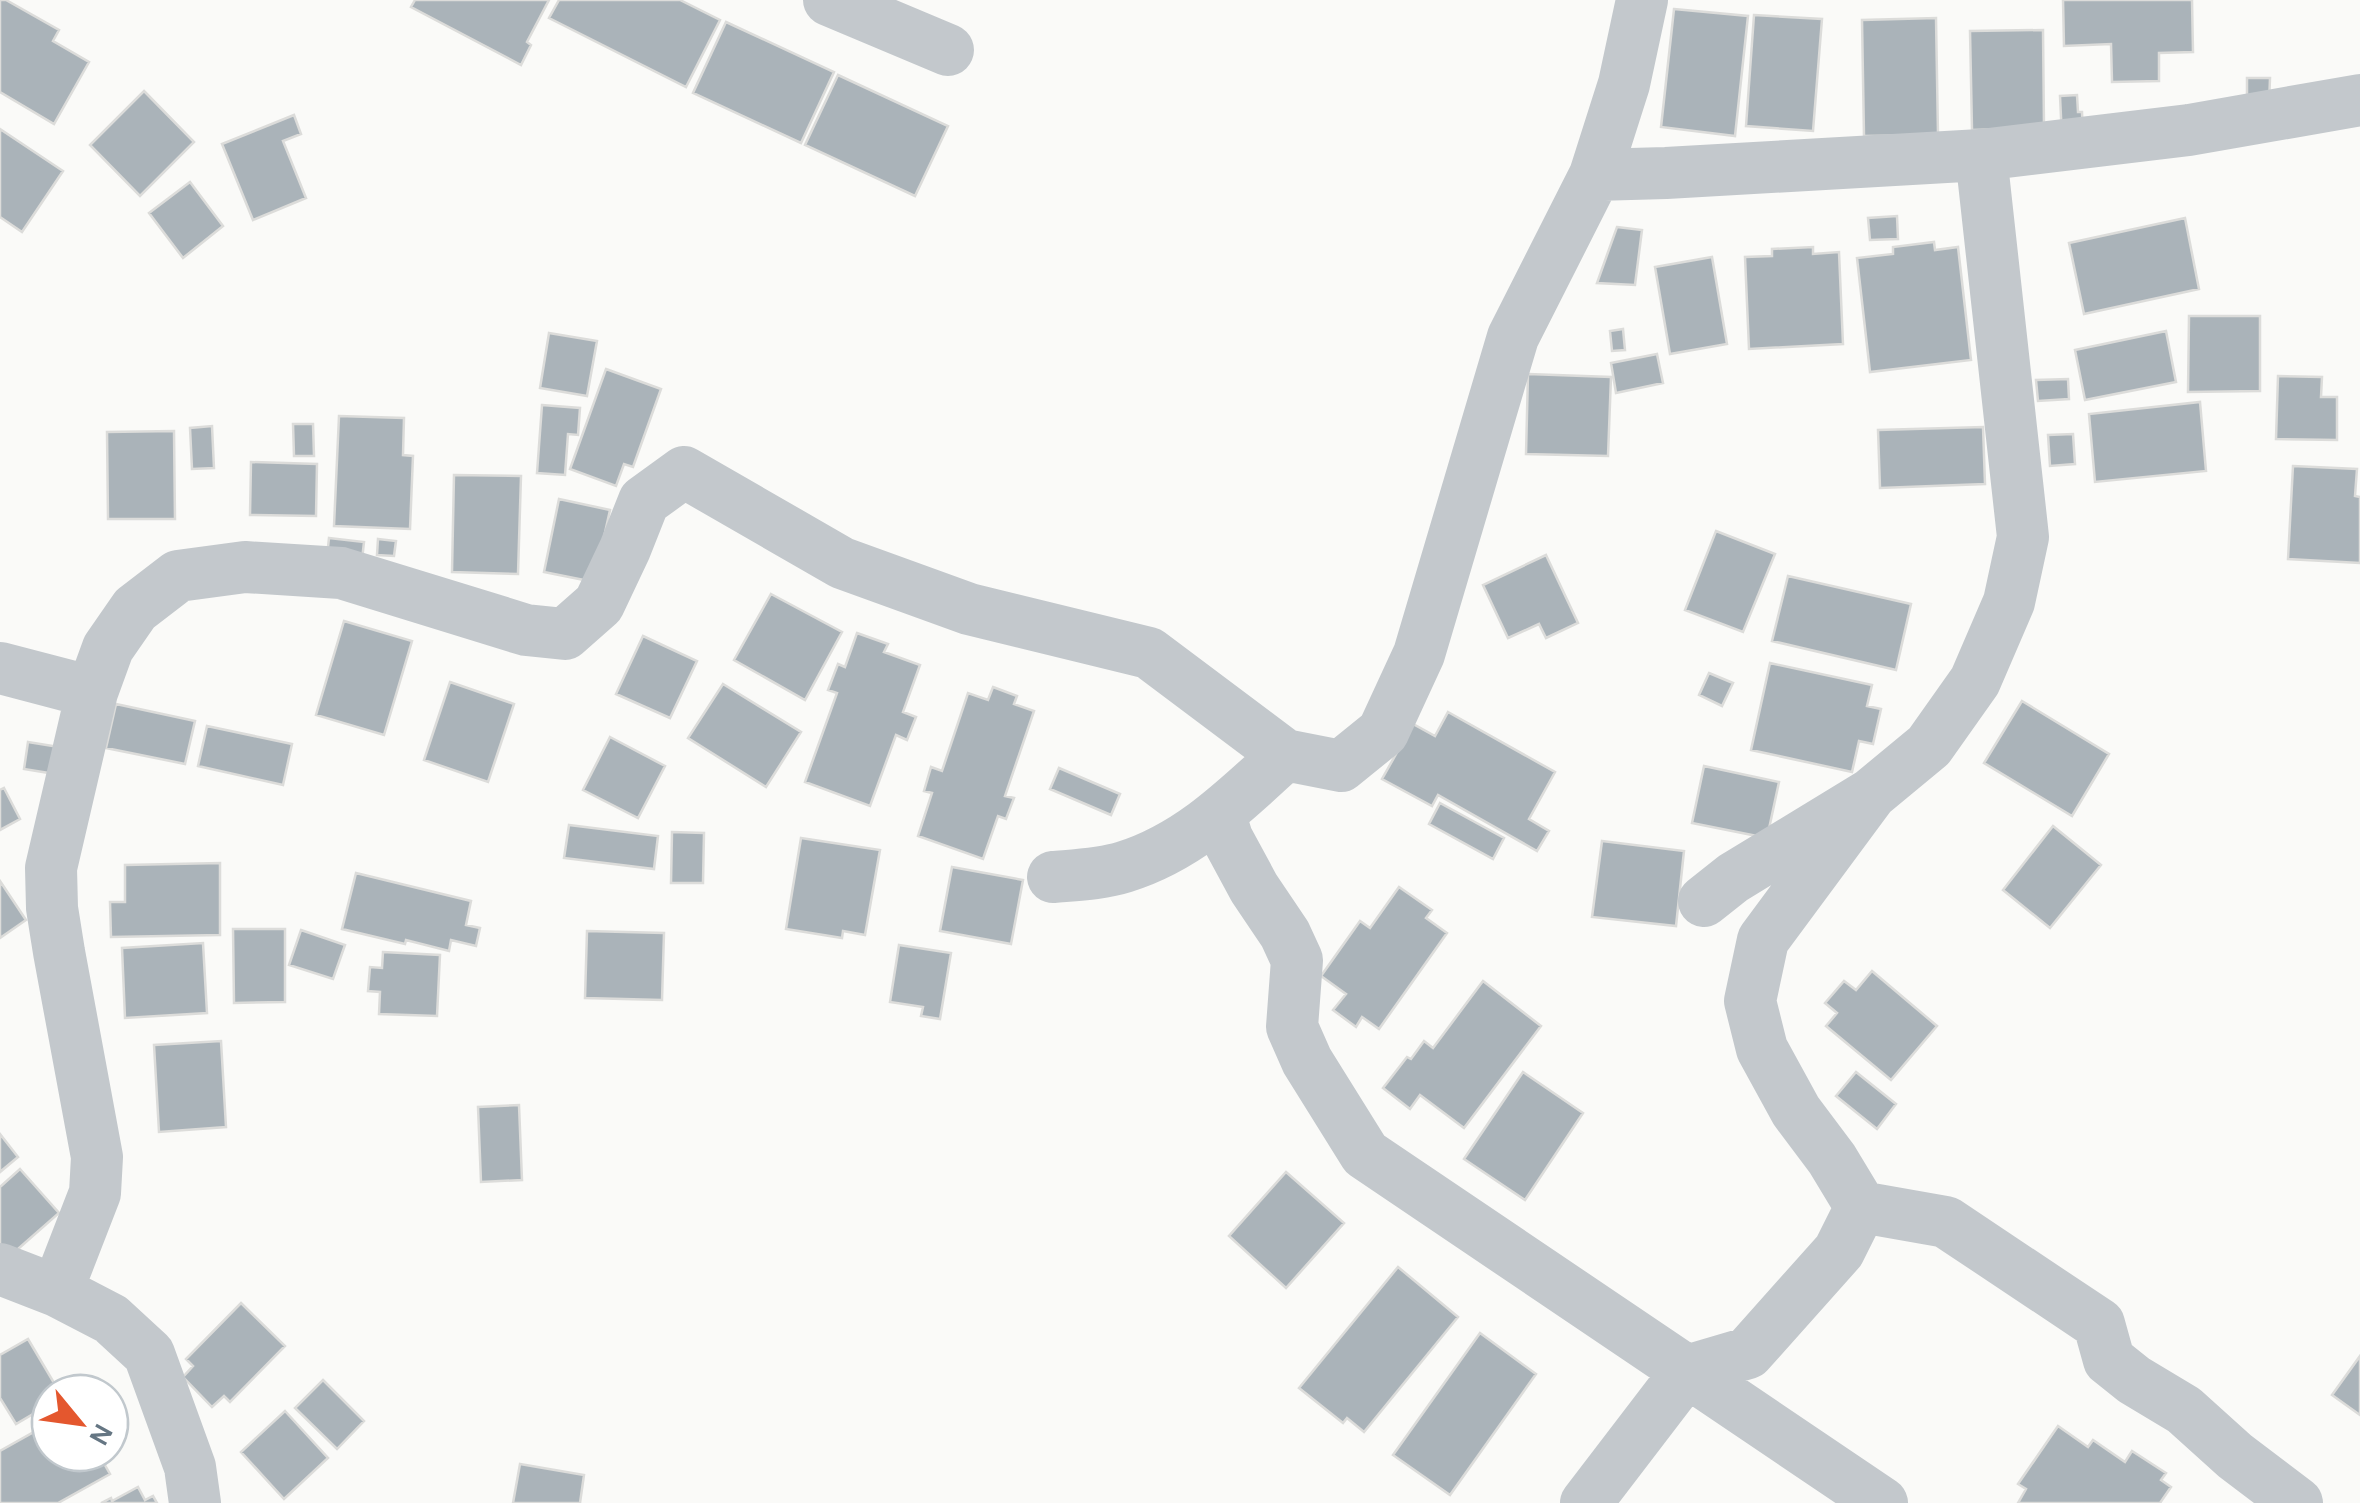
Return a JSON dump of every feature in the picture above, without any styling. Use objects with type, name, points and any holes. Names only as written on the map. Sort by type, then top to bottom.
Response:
[{"type":"street","points":[[829,0],[948,50]]},
{"type":"street","points":[[56,1290],[94,1193],[97,1157],[56,938],[51,868],[92,692],[108,648],[134,608],[178,576],[245,567],[340,573],[526,630],[565,634],[598,604],[644,502],[684,472],[842,563],[968,609],[1149,653],[1285,755],[1341,766],[1383,732],[1420,654],[1514,337],[1595,174],[1624,84],[1642,0]]},
{"type":"street","points":[[1595,174],[1982,155],[2190,130],[2360,100]]},
{"type":"street","points":[[1704,900],[1733,878],[1871,794],[1929,746],[1975,681],[2009,602],[2023,538],[1982,155]]},
{"type":"street","points":[[0,668],[92,692]]},
{"type":"street","points":[[1053,878],[1122,868],[1172,848],[1220,815],[1285,755]]},
{"type":"street","points":[[1871,794],[1763,940],[1750,1002],[1762,1049],[1796,1111],[1832,1159],[1860,1207],[1946,1222],[2029,1276],[2099,1324],[2109,1360],[2184,1410],[2235,1456],[2297,1503]]},
{"type":"street","points":[[1220,815],[1227,838],[1297,960],[1292,1027],[1307,1060],[1366,1154],[1882,1503]]},
{"type":"street","points":[[1586,1503],[1687,1371],[1748,1353],[1838,1251],[1860,1207]]},
{"type":"street","points":[[0,1270],[56,1290],[111,1319],[149,1354],[190,1467],[195,1503]]},
{"type":"building","points":[[0,0],[59,30],[53,41],[89,62],[54,124],[0,92]]},
{"type":"building","points":[[415,0],[549,0],[527,42],[531,45],[521,65],[411,7]]},
{"type":"building","points":[[559,0],[680,0],[720,20],[686,87],[549,18]]},
{"type":"building","points":[[2063,0],[2192,0],[2193,52],[2159,53],[2159,81],[2112,82],[2111,44],[2064,46]]},
{"type":"building","points":[[1674,9],[1748,16],[1735,136],[1661,127]]},
{"type":"building","points":[[1754,15],[1822,19],[1813,131],[1746,126]]},
{"type":"building","points":[[1936,18],[1938,135],[1864,136],[1862,20]]},
{"type":"building","points":[[726,22],[834,72],[801,143],[693,93]]},
{"type":"building","points":[[2043,30],[2044,128],[1972,130],[1970,31]]},
{"type":"building","points":[[838,75],[948,126],[915,196],[805,145]]},
{"type":"building","points":[[2247,78],[2270,78],[2269,105],[2247,105]]},
{"type":"building","points":[[144,91],[194,142],[140,196],[90,145]]},
{"type":"building","points":[[2077,95],[2083,137],[2062,138],[2060,96]]},
{"type":"building","points":[[294,115],[301,134],[283,141],[306,198],[253,220],[222,144]]},
{"type":"building","points":[[0,129],[63,171],[22,232],[0,217]]},
{"type":"building","points":[[190,182],[223,226],[183,258],[149,213]]},
{"type":"building","points":[[1897,216],[1898,239],[1870,240],[1868,218]]},
{"type":"building","points":[[2185,218],[2199,289],[2084,314],[2069,243]]},
{"type":"building","points":[[1617,227],[1642,230],[1635,285],[1597,283]]},
{"type":"building","points":[[1934,242],[1935,250],[1958,247],[1971,360],[1870,372],[1857,258],[1893,254],[1893,247]]},
{"type":"building","points":[[1813,247],[1813,254],[1839,252],[1843,344],[1749,349],[1745,257],[1772,256],[1772,249]]},
{"type":"building","points":[[1712,257],[1727,344],[1670,354],[1655,267]]},
{"type":"building","points":[[2189,316],[2260,316],[2260,391],[2188,392]]},
{"type":"building","points":[[1623,329],[1625,350],[1612,351],[1610,331]]},
{"type":"building","points":[[2166,331],[2176,382],[2085,400],[2075,350]]},
{"type":"building","points":[[549,333],[597,341],[587,396],[540,388]]},
{"type":"building","points":[[1657,354],[1663,383],[1616,393],[1611,363]]},
{"type":"building","points":[[606,369],[661,389],[633,467],[624,464],[616,486],[570,469]]},
{"type":"building","points":[[1528,374],[1611,377],[1608,456],[1526,454]]},
{"type":"building","points":[[2278,376],[2322,377],[2321,397],[2337,397],[2337,440],[2276,439]]},
{"type":"building","points":[[2068,379],[2069,399],[2038,401],[2036,380]]},
{"type":"building","points":[[2200,402],[2206,471],[2095,482],[2089,414]]},
{"type":"building","points":[[542,405],[580,408],[578,435],[568,434],[565,475],[537,473]]},
{"type":"building","points":[[339,416],[404,418],[403,455],[413,456],[410,529],[334,526]]},
{"type":"building","points":[[293,424],[313,424],[314,456],[294,456]]},
{"type":"building","points":[[212,426],[214,468],[192,469],[190,428]]},
{"type":"building","points":[[1983,427],[1985,484],[1880,488],[1878,430]]},
{"type":"building","points":[[174,431],[175,519],[108,519],[107,432]]},
{"type":"building","points":[[2073,434],[2075,464],[2050,466],[2048,435]]},
{"type":"building","points":[[251,462],[317,464],[316,516],[250,515]]},
{"type":"building","points":[[2293,466],[2357,469],[2360,563],[2288,559]]},
{"type":"building","points":[[454,475],[521,476],[518,574],[452,572]]},
{"type":"building","points":[[559,499],[610,510],[594,582],[544,572]]},
{"type":"building","points":[[1716,531],[1775,554],[1743,632],[1685,610]]},
{"type":"building","points":[[329,538],[364,542],[362,560],[327,556]]},
{"type":"building","points":[[378,539],[396,541],[394,556],[377,555]]},
{"type":"building","points":[[1546,555],[1578,623],[1546,638],[1539,624],[1508,638],[1483,585]]},
{"type":"building","points":[[1788,576],[1911,604],[1896,670],[1772,641]]},
{"type":"building","points":[[771,594],[842,632],[805,700],[734,660]]},
{"type":"building","points":[[344,621],[412,641],[384,735],[316,715]]},
{"type":"building","points":[[857,633],[888,644],[884,652],[920,665],[903,712],[916,717],[907,740],[896,735],[870,806],[805,782],[837,693],[828,690],[838,664],[845,667]]},
{"type":"building","points":[[643,636],[697,661],[670,718],[616,694]]},
{"type":"building","points":[[1770,663],[1872,685],[1867,706],[1881,709],[1873,744],[1859,741],[1852,772],[1751,750]]},
{"type":"building","points":[[1709,673],[1733,683],[1722,706],[1699,695]]},
{"type":"building","points":[[450,682],[514,704],[488,782],[424,760]]},
{"type":"building","points":[[723,684],[801,732],[766,787],[688,738]]},
{"type":"building","points":[[993,687],[1017,696],[1014,704],[1034,711],[1005,796],[1014,798],[1006,819],[998,816],[983,859],[918,836],[932,793],[924,791],[931,767],[942,771],[968,693],[988,700]]},
{"type":"building","points":[[2022,701],[2109,754],[2072,816],[1984,763]]},
{"type":"building","points":[[116,704],[195,721],[185,764],[106,748]]},
{"type":"building","points":[[1448,712],[1555,772],[1529,819],[1549,831],[1537,851],[1438,795],[1432,806],[1382,779],[1413,724],[1435,736]]},
{"type":"building","points":[[207,726],[292,744],[283,785],[198,766]]},
{"type":"building","points":[[610,737],[665,766],[638,818],[583,790]]},
{"type":"building","points":[[28,742],[59,747],[55,774],[24,769]]},
{"type":"building","points":[[1704,766],[1779,782],[1767,838],[1692,823]]},
{"type":"building","points":[[1059,768],[1120,794],[1111,815],[1050,789]]},
{"type":"building","points":[[4,788],[20,819],[0,830],[0,790]]},
{"type":"building","points":[[1440,803],[1504,838],[1493,859],[1429,824]]},
{"type":"building","points":[[569,825],[658,836],[654,869],[564,858]]},
{"type":"building","points":[[2053,826],[2101,865],[2050,928],[2003,890]]},
{"type":"building","points":[[672,832],[704,833],[703,883],[671,883]]},
{"type":"building","points":[[801,838],[880,850],[865,935],[843,931],[842,938],[786,929]]},
{"type":"building","points":[[1602,841],[1684,851],[1676,926],[1592,917]]},
{"type":"building","points":[[220,863],[220,935],[111,937],[110,902],[125,902],[125,865]]},
{"type":"building","points":[[952,867],[1023,880],[1011,944],[940,931]]},
{"type":"building","points":[[356,873],[471,901],[466,925],[480,928],[476,946],[451,940],[449,951],[342,929]]},
{"type":"building","points":[[0,881],[26,920],[0,938]]},
{"type":"building","points":[[1399,887],[1432,910],[1426,918],[1447,933],[1379,1029],[1362,1017],[1356,1027],[1333,1010],[1346,994],[1321,976],[1360,921],[1370,928]]},
{"type":"building","points":[[233,929],[285,929],[285,1002],[234,1003]]},
{"type":"building","points":[[301,930],[345,945],[333,979],[289,965]]},
{"type":"building","points":[[587,931],[664,933],[662,1000],[585,998]]},
{"type":"building","points":[[203,943],[207,1013],[125,1018],[122,948]]},
{"type":"building","points":[[899,945],[951,953],[940,1019],[921,1016],[923,1007],[890,1002]]},
{"type":"building","points":[[383,952],[440,955],[437,1016],[379,1014],[380,992],[368,991],[370,967],[382,968]]},
{"type":"building","points":[[1872,971],[1937,1026],[1891,1080],[1826,1026],[1837,1013],[1825,1003],[1844,981],[1856,990]]},
{"type":"building","points":[[1483,981],[1541,1026],[1464,1128],[1420,1095],[1410,1109],[1383,1088],[1424,1041],[1433,1048]]},
{"type":"building","points":[[221,1041],[226,1127],[159,1132],[154,1045]]},
{"type":"building","points":[[1523,1072],[1583,1113],[1525,1200],[1464,1159]]},
{"type":"building","points":[[1856,1072],[1896,1104],[1877,1129],[1836,1096]]},
{"type":"building","points":[[519,1105],[522,1180],[481,1182],[478,1107]]},
{"type":"building","points":[[0,1134],[18,1157],[0,1172]]},
{"type":"building","points":[[20,1169],[59,1213],[2,1263],[0,1187]]},
{"type":"building","points":[[1286,1172],[1344,1223],[1286,1288],[1229,1236]]},
{"type":"building","points":[[1398,1267],[1458,1317],[1364,1432],[1347,1418],[1343,1423],[1299,1388]]},
{"type":"building","points":[[241,1303],[285,1346],[230,1402],[224,1396],[212,1407],[183,1377],[193,1366],[186,1359]]},
{"type":"building","points":[[1480,1333],[1536,1374],[1450,1495],[1393,1455]]},
{"type":"building","points":[[28,1339],[48,1373],[30,1373],[30,1416],[16,1424],[0,1398],[0,1355]]},
{"type":"building","points":[[2360,1356],[2360,1415],[2332,1395]]},
{"type":"building","points":[[323,1380],[364,1421],[337,1449],[295,1408]]},
{"type":"building","points":[[285,1411],[328,1458],[284,1499],[241,1452]]},
{"type":"building","points":[[2058,1426],[2088,1447],[2093,1440],[2125,1462],[2132,1451],[2166,1473],[2161,1480],[2171,1487],[2160,1503],[2018,1503],[2026,1489],[2018,1484]]},
{"type":"building","points":[[30,1434],[30,1473],[110,1474],[58,1503],[0,1503],[0,1451]]},
{"type":"building","points":[[520,1464],[584,1475],[580,1503],[513,1503]]},
{"type":"building","points":[[138,1487],[145,1500],[153,1496],[157,1503],[101,1503],[111,1498],[112,1501]]}]
